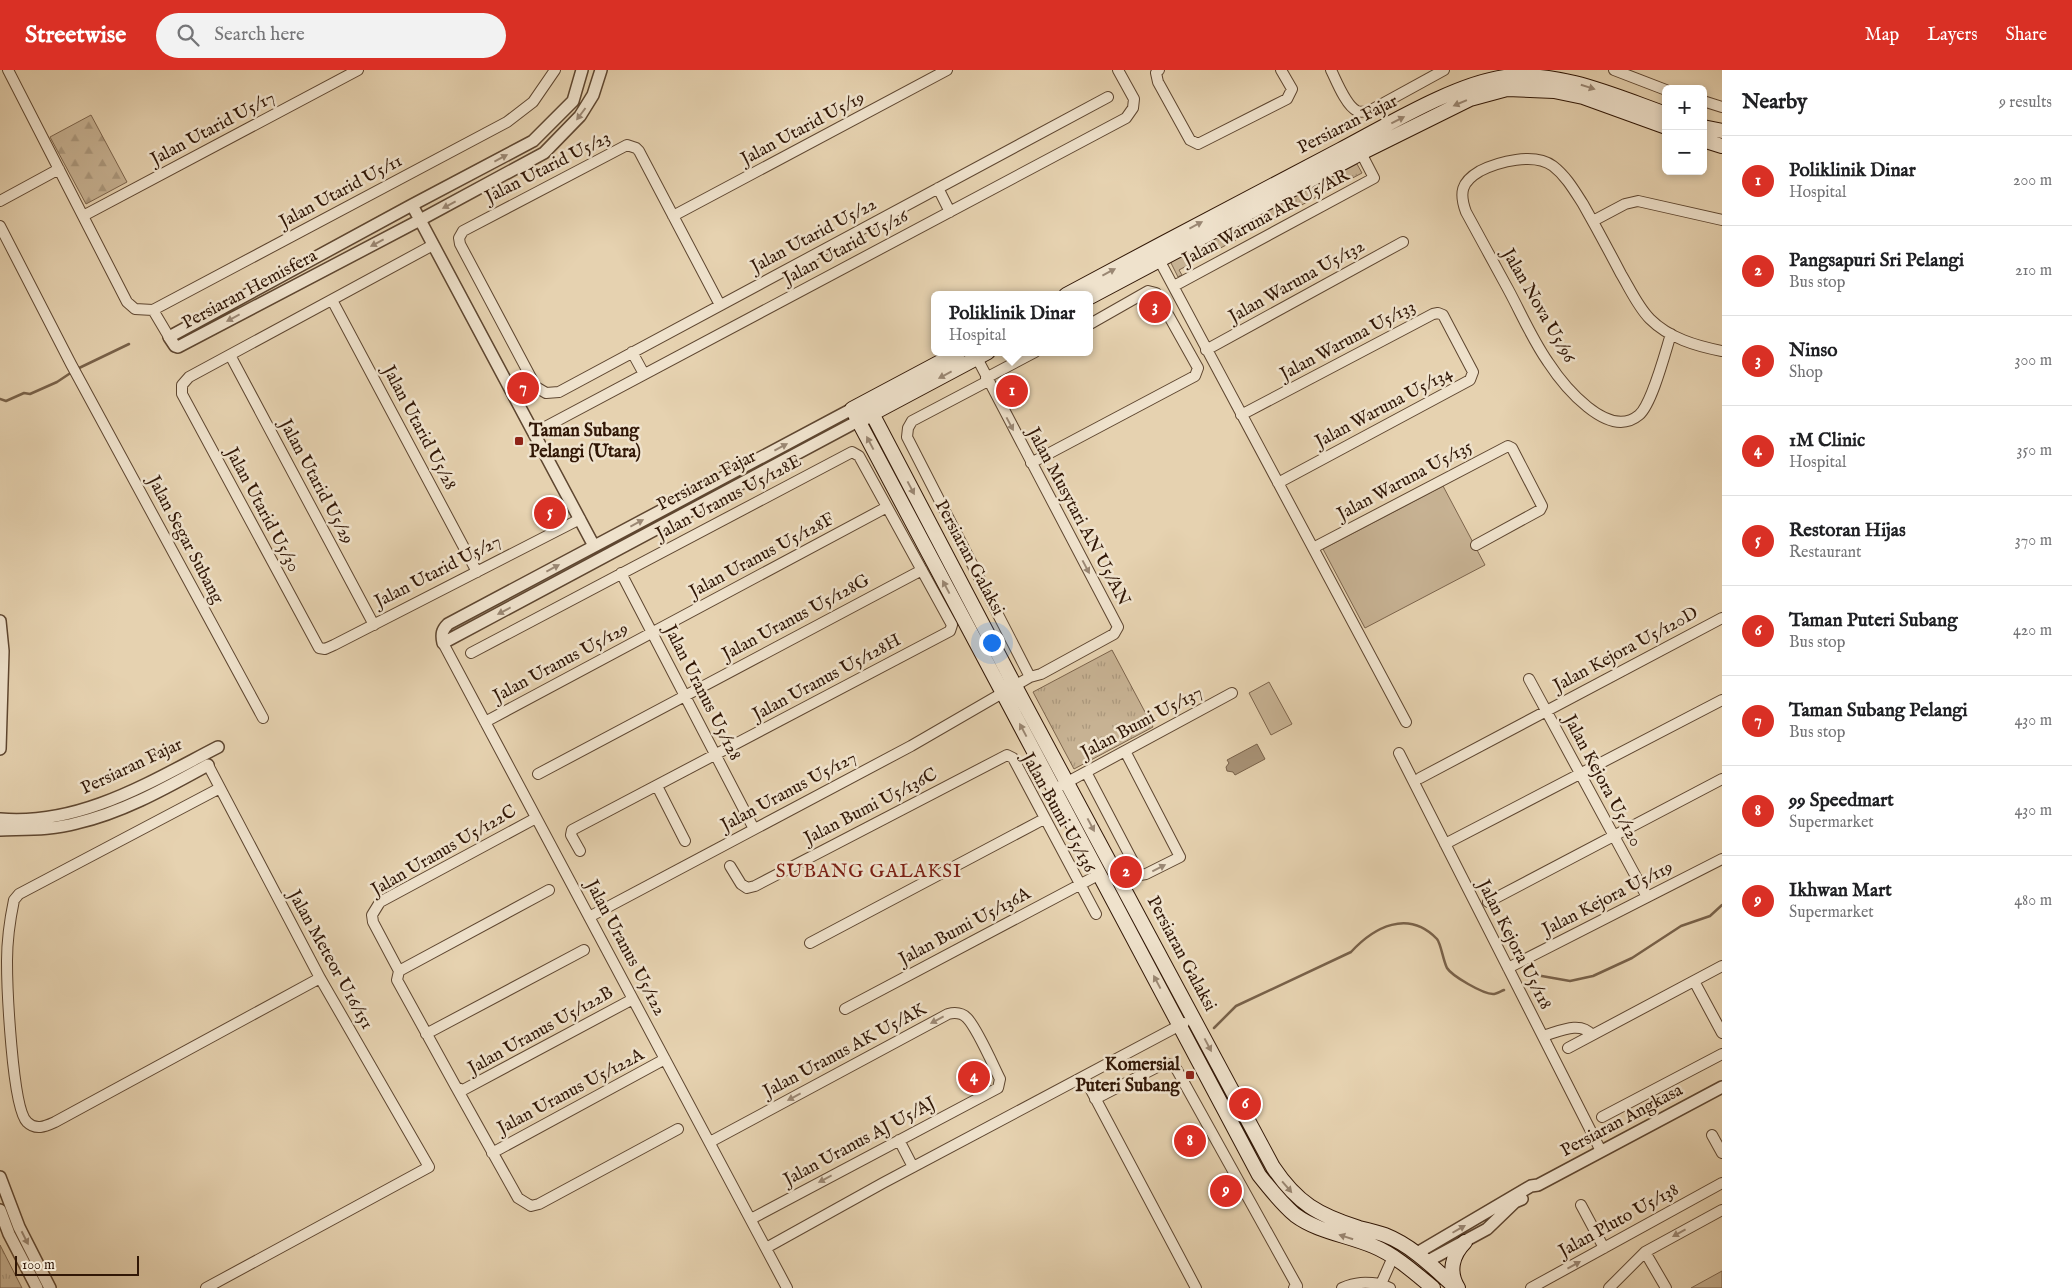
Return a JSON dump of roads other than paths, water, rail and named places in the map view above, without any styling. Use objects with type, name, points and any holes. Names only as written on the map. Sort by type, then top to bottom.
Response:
[{"type":"main road","points":[[1473,85],[1492,70]]},
{"type":"main road","points":[[1523,70],[1555,78]]},
{"type":"main road","name":"Persiaran Fajar","points":[[1075,291],[1156,254],[1358,148],[1436,101],[1473,85],[1506,79],[1555,78],[1589,87],[1662,113]]},
{"type":"main road","points":[[1358,148],[1470,99],[1506,79],[1583,97],[1662,126]]},
{"type":"main road","points":[[1707,128],[1722,131]]},
{"type":"main road","points":[[1707,141],[1722,146]]},
{"type":"main road","name":"Persiaran Fajar","points":[[1093,295],[1156,254]]},
{"type":"main road","name":"Persiaran Fajar","points":[[869,408],[953,356]]},
{"type":"main road","name":"Persiaran Fajar","points":[[855,415],[980,356]]},
{"type":"main road","name":"Persiaran Galaksi","points":[[869,408],[1015,686],[1273,1167],[1285,1185],[1298,1198],[1329,1218],[1386,1235],[1457,1288]]},
{"type":"main road","name":"Persiaran Galaksi","points":[[855,415],[1055,788],[1259,1175],[1276,1197],[1296,1215],[1320,1228],[1373,1246],[1392,1257],[1432,1288]]},
{"type":"main road","points":[[1457,1288],[1452,1275],[1452,1266],[1454,1257],[1465,1242]]},
{"type":"main road","points":[[1373,1246],[1390,1246],[1420,1259],[1423,1270],[1440,1288]]},
{"type":"street","points":[[8,70],[127,302],[135,309],[153,310],[170,337]]},
{"type":"street","name":"Jalan Utarid U5/17","points":[[83,216],[358,70]]},
{"type":"street","name":"Jalan Utarid U5/11","points":[[153,310],[507,122],[533,102],[555,70]]},
{"type":"street","name":"Persiaran Hemisfera","points":[[582,70],[573,101],[533,142],[412,205],[170,337],[175,346],[178,347],[544,153],[580,116],[593,95],[600,70]]},
{"type":"street","name":"Jalan Utarid U5/19","points":[[673,216],[948,70]]},
{"type":"street","name":"Jalan Utarid U5/26","points":[[534,433],[1126,118],[1133,108],[1134,98],[1118,70]]},
{"type":"street","points":[[1159,70],[1156,73],[1158,82],[1190,140],[1198,144],[1287,99],[1292,89],[1281,70]]},
{"type":"street","points":[[1331,70],[1349,104],[1356,111],[1364,112],[1373,109],[1444,70]]},
{"type":"street","points":[[1614,70],[1662,88]]},
{"type":"street","name":"Jalan Utarid U5/22","points":[[536,386],[546,394],[559,392],[1108,97]]},
{"type":"street","points":[[1707,102],[1722,107]]},
{"type":"street","name":"Jalan Utarid U5/23","points":[[536,386],[460,244],[459,238],[463,230],[628,145],[636,148],[638,151],[720,305]]},
{"type":"street","name":"Jalan Waruna AR U5/AR","points":[[1174,286],[1374,178],[1358,148]]},
{"type":"street","name":"Jalan Nova U5/96","points":[[1592,221],[1569,182],[1552,165],[1540,160],[1510,161],[1482,170],[1470,177],[1464,186],[1461,198],[1466,212],[1548,362],[1574,396],[1598,415],[1614,422],[1623,423],[1640,414],[1648,402],[1671,334]]},
{"type":"street","points":[[0,201],[59,169]]},
{"type":"street","points":[[938,188],[950,212]]},
{"type":"street","points":[[1722,220],[1638,201],[1625,204],[1592,221],[1641,308],[1650,319],[1671,334],[1690,343],[1722,351]]},
{"type":"street","points":[[412,205],[594,546],[595,552],[591,557],[520,602]]},
{"type":"street","name":"Jalan Segar Subang","points":[[0,226],[71,364],[262,718]]},
{"type":"street","name":"Jalan Waruna U5/132","points":[[1206,350],[1403,242]]},
{"type":"street","points":[[230,355],[433,245]]},
{"type":"street","points":[[1156,254],[1406,722]]},
{"type":"street","points":[[1031,463],[1198,373],[1198,368],[1186,346],[1156,293],[1153,291],[1148,291],[1093,322]]},
{"type":"street","name":"Jalan Utarid U5/28","points":[[332,300],[477,572]]},
{"type":"street","name":"Jalan Waruna U5/133","points":[[1241,415],[1433,314],[1438,313],[1442,315],[1458,343]]},
{"type":"street","name":"Jalan Waruna U5/134","points":[[1278,483],[1470,380],[1473,372],[1458,343]]},
{"type":"street","points":[[632,352],[644,374]]},
{"type":"street","name":"Jalan Utarid U5/30","points":[[230,355],[189,377],[182,386],[182,394],[314,641]]},
{"type":"street","name":"Jalan Utarid U5/29","points":[[230,355],[374,625]]},
{"type":"street","name":"Jalan Musytari AN U5/AN","points":[[982,356],[987,379],[1118,627],[1114,634],[1041,674],[1030,677]]},
{"type":"street","points":[[1028,356],[912,421],[908,428],[907,437],[1030,677]]},
{"type":"street","name":"Persiaran Fajar","points":[[855,415],[686,514],[443,643],[441,635],[443,629],[448,624],[594,546],[855,415]]},
{"type":"street","name":"Jalan Waruna U5/135","points":[[1312,548],[1504,447],[1512,448],[1542,506],[1540,510],[1476,545]]},
{"type":"street","name":"Jalan Uranus U5/128E","points":[[471,653],[852,452],[859,456],[887,507]]},
{"type":"street","points":[[887,507],[922,570]]},
{"type":"street","name":"Jalan Uranus U5/128F","points":[[652,633],[887,507]]},
{"type":"street","points":[[594,546],[611,547],[686,514]]},
{"type":"street","name":"Jalan Utarid U5/27","points":[[314,641],[319,648],[325,648],[374,625],[580,519]]},
{"type":"street","name":"Jalan Uranus U5/128H","points":[[580,851],[572,830],[952,628],[922,570]]},
{"type":"street","name":"Jalan Uranus U5/128G","points":[[538,774],[922,570]]},
{"type":"street","name":"Jalan Uranus U5/128","points":[[621,573],[754,829]]},
{"type":"street","name":"Jalan Kejora U5/120D","points":[[1420,778],[1722,618]]},
{"type":"street","points":[[0,621],[3,651],[0,749]]},
{"type":"street","name":"Jalan Uranus U5/129","points":[[485,722],[652,633]]},
{"type":"street","name":"Jalan Uranus U5/122","points":[[443,643],[787,1288]]},
{"type":"street","name":"Jalan Uranus U5/127","points":[[589,917],[911,746],[1030,677]]},
{"type":"street","name":"Jalan Kejora U5/120","points":[[1529,679],[1647,897]]},
{"type":"street","name":"Jalan Bumi U5/137","points":[[1055,788],[1232,693]]},
{"type":"street","points":[[1445,844],[1722,700]]},
{"type":"street","name":"Persiaran Fajar","points":[[0,819],[19,820],[84,810],[115,799],[218,747]]},
{"type":"street","points":[[1086,772],[1140,875],[1146,874],[1180,856],[1125,751]]},
{"type":"street","name":"Jalan Kejora U5/118","points":[[1399,753],[1601,1151]]},
{"type":"street","name":"Jalan Bumi U5/136","points":[[1007,755],[1013,758],[1096,914]]},
{"type":"street","name":"Jalan Bumi U5/136C","points":[[730,866],[741,884],[747,888],[755,886],[1007,755]]},
{"type":"street","name":"Persiaran Fajar","points":[[0,830],[46,828],[76,824],[126,807],[208,765]]},
{"type":"street","name":"Jalan Meteor U16/151","points":[[206,1288],[429,1167],[320,978],[208,765]]},
{"type":"street","points":[[1488,902],[1722,779]]},
{"type":"street","points":[[657,786],[685,841]]},
{"type":"street","points":[[220,788],[19,894],[14,900],[7,959],[10,1033],[18,1096],[24,1118],[32,1126],[39,1128],[55,1122],[320,978]]},
{"type":"street","name":"Jalan Uranus U5/122C","points":[[372,915],[380,902],[536,818]]},
{"type":"street","points":[[810,943],[1044,819]]},
{"type":"street","name":"Jalan Kejora U5/119","points":[[1508,968],[1722,859]]},
{"type":"street","name":"Jalan Bumi U5/136A","points":[[845,1009],[1100,874]]},
{"type":"street","points":[[399,971],[549,890]]},
{"type":"street","name":"Jalan Uranus U5/122A","points":[[372,915],[373,922],[399,971],[397,980],[426,1034],[460,1088],[492,1153],[518,1198],[531,1206],[539,1204],[678,1129]]},
{"type":"street","points":[[426,1034],[584,950]]},
{"type":"street","points":[[1568,1048],[1722,966]]},
{"type":"street","points":[[1694,981],[1722,1033]]},
{"type":"street","name":"Jalan Uranus U5/122B","points":[[460,1088],[633,999]]},
{"type":"street","name":"Jalan Uranus AK U5/AK","points":[[710,1142],[948,1014],[955,1012],[968,1019],[983,1046]]},
{"type":"street","points":[[766,1248],[1194,1017]]},
{"type":"street","points":[[1543,1036],[1578,1027],[1587,1029],[1592,1035]]},
{"type":"street","name":"Jalan Uranus AJ U5/AJ","points":[[750,1219],[998,1088],[1000,1079],[983,1046]]},
{"type":"street","points":[[1602,1117],[1722,1054]]},
{"type":"street","name":"Jalan Uranus U5/122A","points":[[492,1153],[665,1060]]},
{"type":"street","points":[[1095,1099],[1165,1063],[1172,1065],[1177,1070],[1297,1286],[1294,1288]]},
{"type":"street","points":[[1084,1077],[1196,1288]]},
{"type":"street","name":"Persiaran Angkasa","points":[[1420,1259],[1532,1186],[1538,1185],[1722,1087]]},
{"type":"street","points":[[1712,1135],[1722,1153]]},
{"type":"street","points":[[899,1140],[913,1167]]},
{"type":"street","points":[[0,1177],[19,1227],[50,1288]]},
{"type":"street","name":"Jalan Pluto U5/138","points":[[1531,1288],[1722,1183]]},
{"type":"street","name":"Persiaran Angkasa","points":[[1420,1259],[1465,1242],[1494,1224],[1515,1202],[1535,1191],[1538,1185]]},
{"type":"street","points":[[1581,1205],[1604,1248]]},
{"type":"street","points":[[0,1210],[9,1234],[37,1288]]},
{"type":"street","points":[[1608,1288],[1645,1252],[1722,1210]]},
{"type":"street","points":[[1645,1252],[1666,1288]]},
{"type":"street","points":[[1342,1288],[1354,1282],[1385,1286],[1392,1257]]},
{"type":"waterway","points":[[77,369],[129,344]]},
{"type":"waterway","points":[[0,399],[6,401],[24,393],[30,394],[57,382],[72,372]]},
{"type":"waterway","points":[[1528,977],[1536,975],[1570,981],[1593,976],[1632,958],[1681,926],[1710,916],[1722,905]]},
{"type":"waterway","points":[[1214,1028],[1236,1006],[1351,952],[1370,935],[1381,929],[1403,923],[1415,925],[1426,930],[1437,939],[1447,968],[1461,980],[1488,993],[1494,994],[1504,990]]},
{"type":"place","name":"Ninso","points":[[1155,307]]},
{"type":"place","name":"Taman Subang Pelangi","points":[[523,388]]},
{"type":"place","name":"Poliklinik Dinar","points":[[1012,391]]},
{"type":"place","name":"Taman Subang Pelangi (Utara)","points":[[519,441]]},
{"type":"place","name":"Restoran Hijas","points":[[550,513]]},
{"type":"place","name":"Pangsapuri Sri Pelangi","points":[[1126,872]]},
{"type":"place","name":"Komersial Puteri Subang","points":[[1190,1075]]},
{"type":"place","name":"1M Clinic","points":[[974,1077]]},
{"type":"place","name":"Taman Puteri Subang","points":[[1245,1104]]},
{"type":"place","name":"99 Speedmart","points":[[1190,1141]]},
{"type":"place","name":"Ikhwan Mart","points":[[1226,1191]]},
{"type":"district","name":"SUBANG GALAKSI","points":[[869,872]]}]
